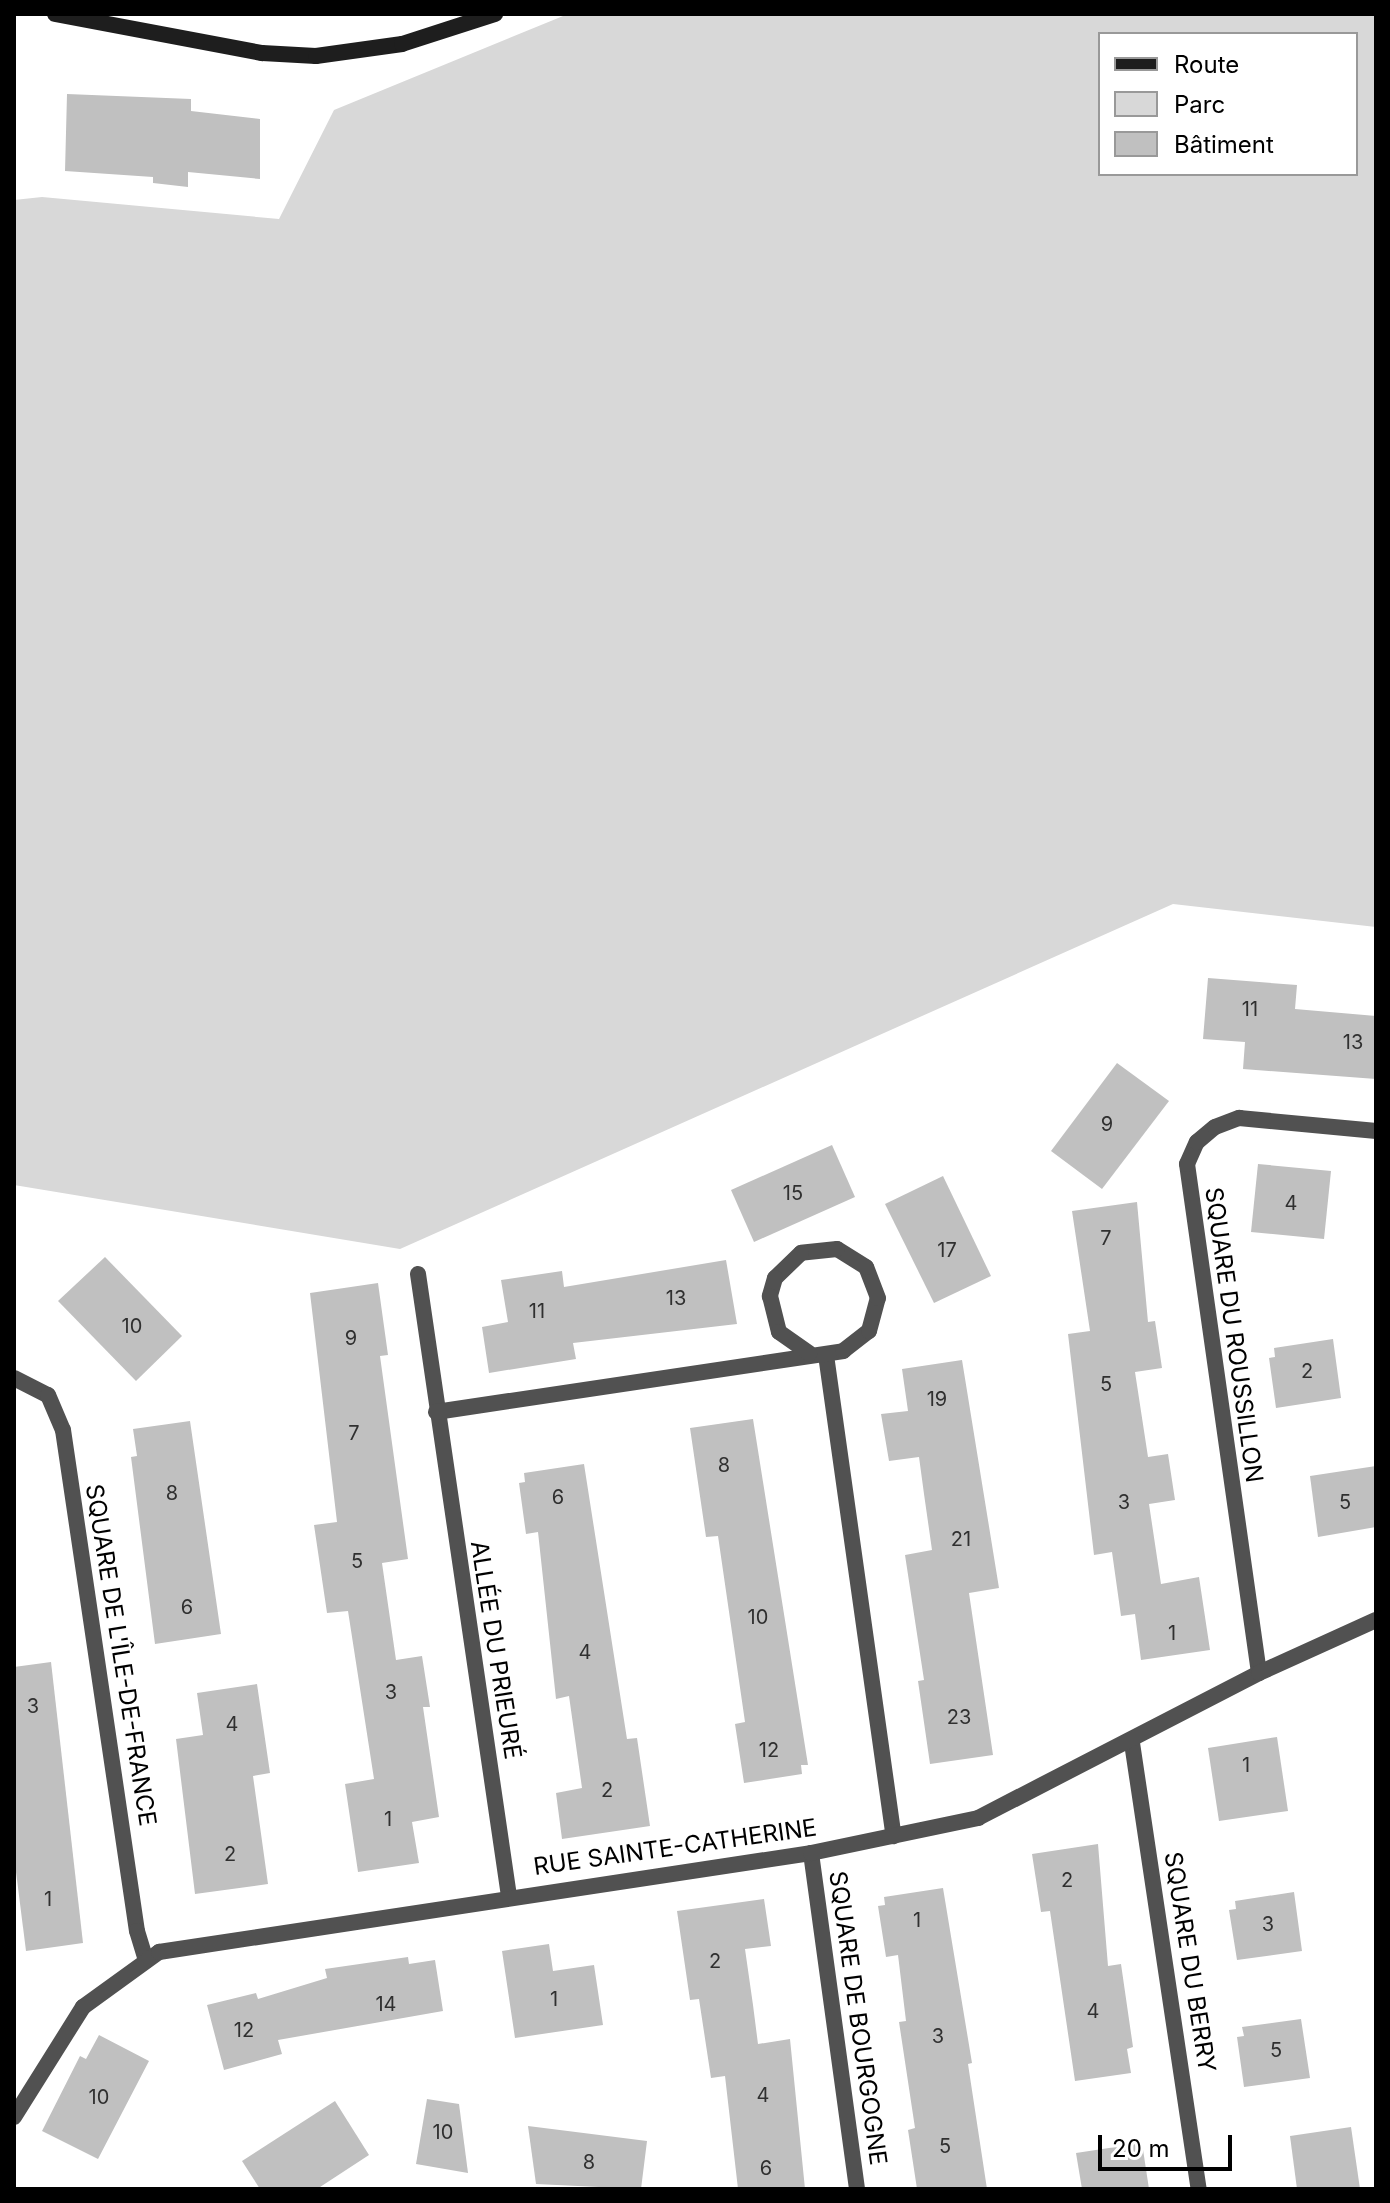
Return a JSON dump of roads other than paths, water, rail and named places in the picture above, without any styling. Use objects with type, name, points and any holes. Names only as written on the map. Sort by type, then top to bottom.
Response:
[{"type":"street","points":[[55,14],[262,53],[316,56],[402,44],[495,14]]},
{"type":"street","name":"SQUARE DU ROUSSILLON","points":[[1259,1673],[1187,1164],[1197,1142],[1215,1127],[1239,1118],[1376,1131]]},
{"type":"street","points":[[436,1412],[843,1351],[869,1331],[878,1298],[866,1267],[837,1249],[801,1253],[780,1271],[770,1296],[779,1332],[818,1354]]},
{"type":"street","name":"ALLÉE DU PRIEURÉ","points":[[418,1274],[509,1896]]},
{"type":"street","points":[[818,1354],[894,1836]]},
{"type":"street","name":"SQUARE DE L'ÎLE-DE-FRANCE","points":[[14,1378],[48,1395],[63,1430],[137,1931],[146,1961]]},
{"type":"street","name":"RUE SAINTE-CATHERINE","points":[[14,2117],[83,2007],[159,1952],[509,1896],[811,1853],[978,1818],[1132,1743],[1259,1673],[1376,1620]]},
{"type":"street","name":"SQUARE DU BERRY","points":[[1132,1743],[1199,2189]]},
{"type":"street","name":"SQUARE DE BOURGOGNE","points":[[811,1853],[857,2189]]}]
